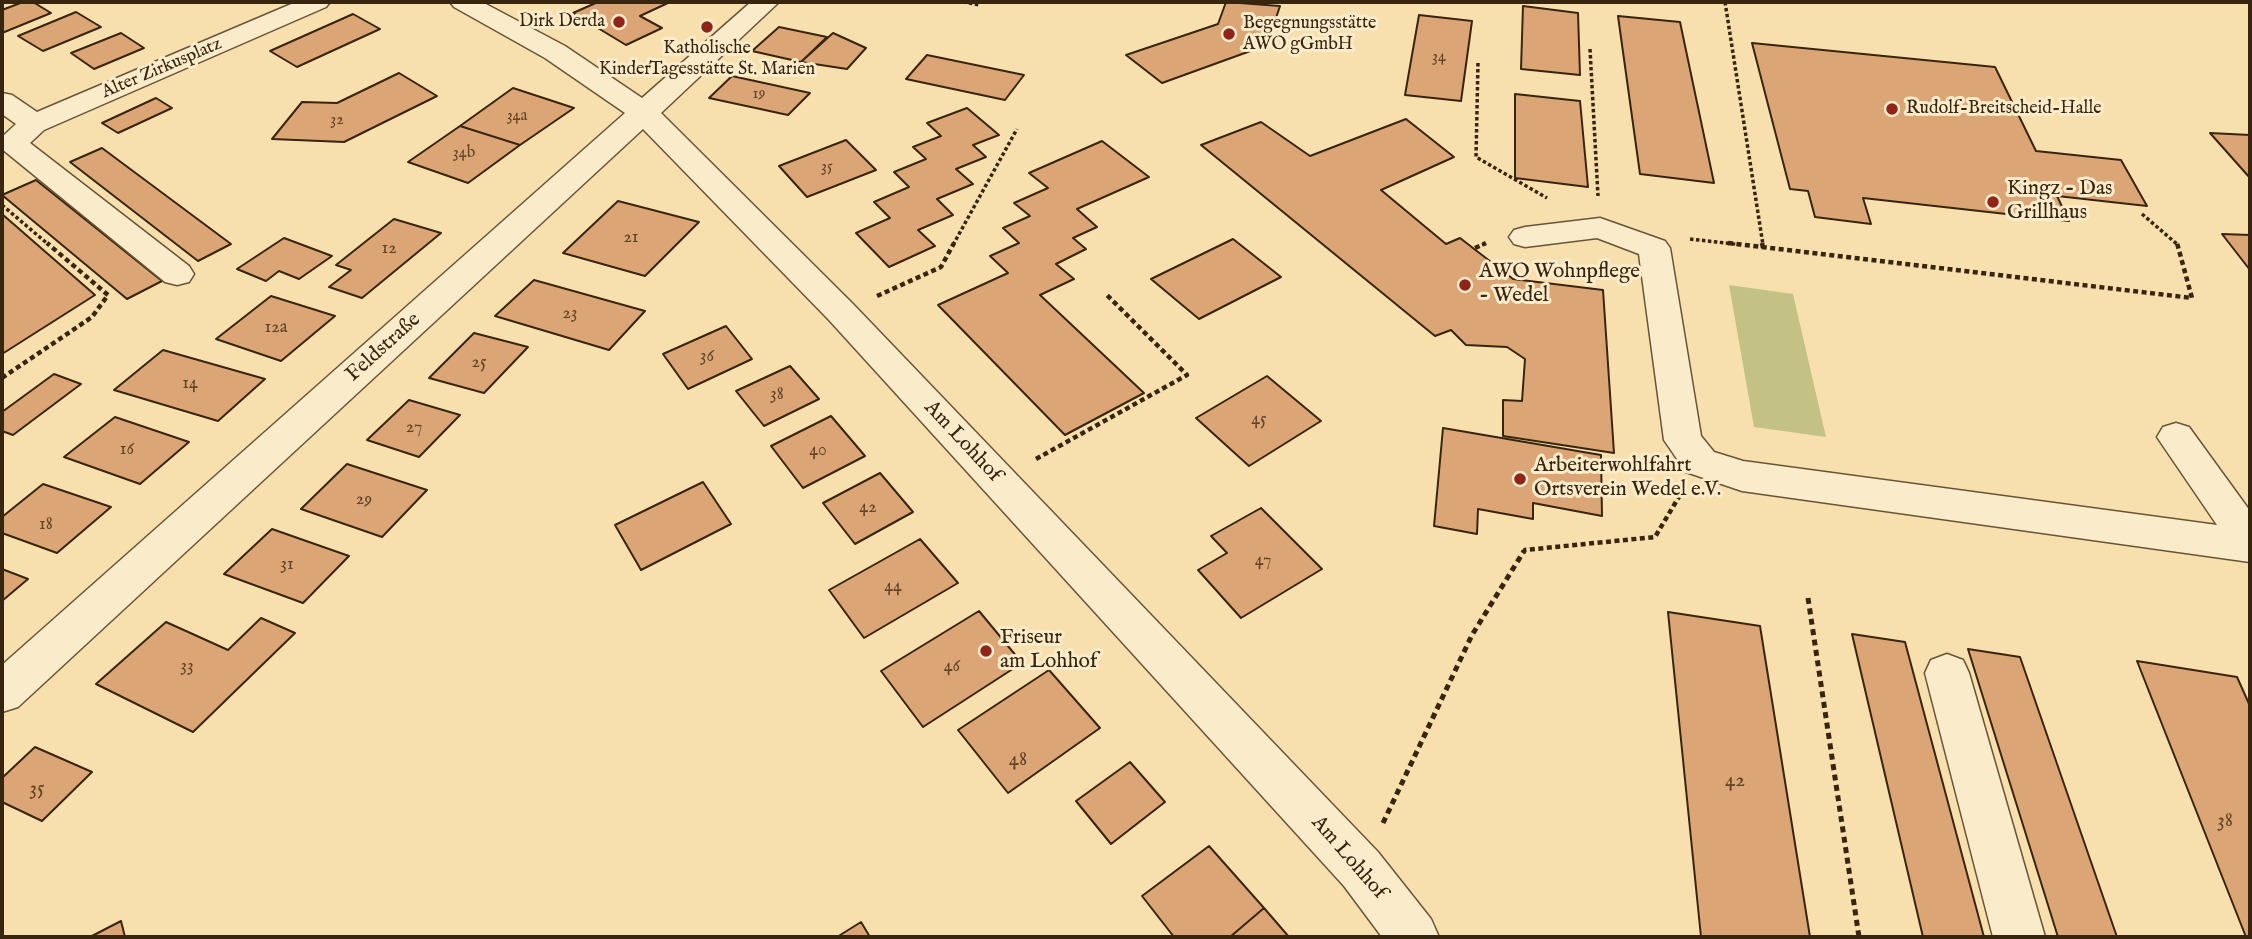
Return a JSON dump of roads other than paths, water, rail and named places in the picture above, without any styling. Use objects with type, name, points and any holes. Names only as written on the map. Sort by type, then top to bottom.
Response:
[{"type":"street","name":"Alter Zirkusplatz","points":[[23,133],[317,2]]},
{"type":"street","name":"Am Lohhof","points":[[463,2],[555,52],[644,113],[841,312],[998,480],[1361,869],[1413,937]]},
{"type":"street","name":"Feldstraße","points":[[2,693],[766,2]]},
{"type":"street","points":[[2,102],[23,133],[177,274]]},
{"type":"street","points":[[1525,237],[1600,228],[1654,248],[1676,412],[1683,440],[1700,462],[1742,476],[2250,546]]},
{"type":"street","points":[[2176,437],[2240,527],[2250,535]]},
{"type":"street","points":[[1947,673],[2019,937]]},
{"type":"place","name":"Dirk Derda","points":[[619,22]]},
{"type":"place","name":"Katholische KinderTagesstätte St. Marien","points":[[707,27]]},
{"type":"place","name":"Begegnungsstätte AWO gGmbH","points":[[1229,34]]},
{"type":"place","name":"Rudolf-Breitscheid-Halle","points":[[1892,109]]},
{"type":"place","name":"Kingz - Das Grillhaus","points":[[1993,202]]},
{"type":"place","name":"AWO Wohnpflege - Wedel","points":[[1465,285]]},
{"type":"place","name":"Arbeiterwohlfahrt Ortsverein Wedel e.V.","points":[[1520,479]]},
{"type":"place","name":"Friseur am Lohhof","points":[[986,651]]}]
